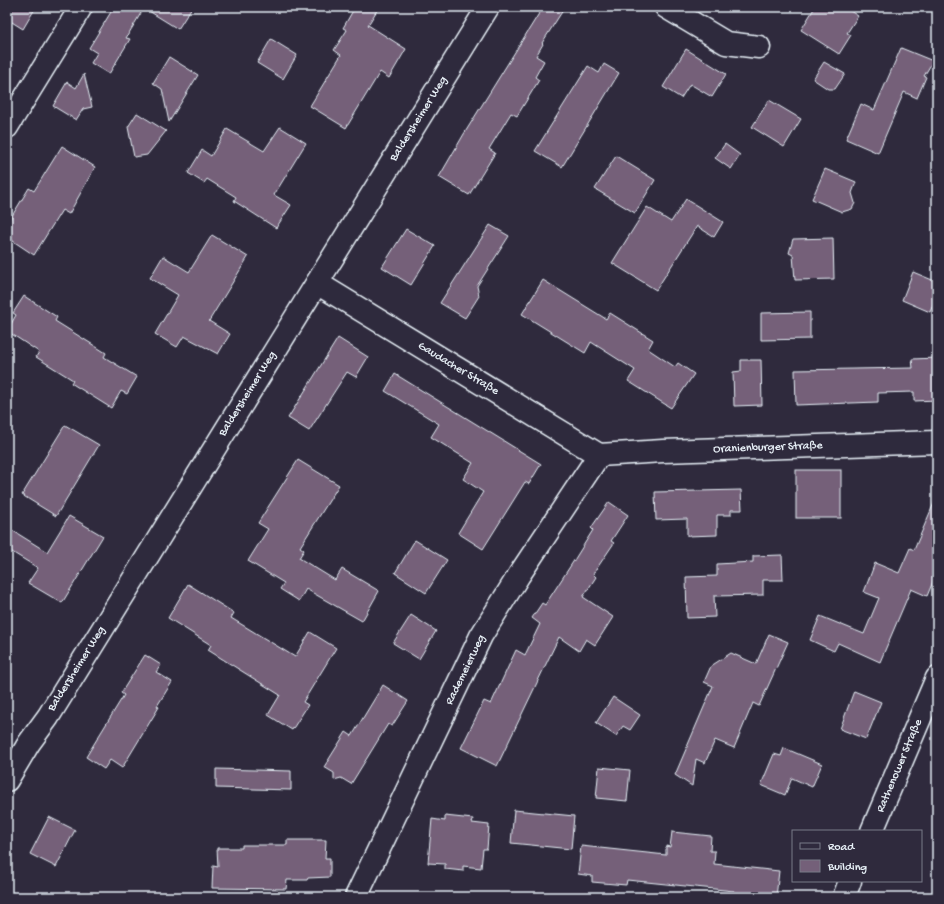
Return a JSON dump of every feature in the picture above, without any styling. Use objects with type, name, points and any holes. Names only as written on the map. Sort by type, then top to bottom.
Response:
[{"type":"street","points":[[7,127],[81,7]]},
{"type":"street","name":"Baldersheimer Weg","points":[[7,780],[29,743],[48,717],[488,7]]},
{"type":"street","points":[[666,7],[726,43],[759,47]]},
{"type":"street","name":"Gaudacher Straße","points":[[317,283],[599,456]]},
{"type":"street","name":"Oranienburger Straße","points":[[599,456],[676,450],[937,442]]},
{"type":"street","name":"Rademeierweg","points":[[356,897],[481,636],[519,575],[599,456]]},
{"type":"street","name":"Rathenower Straße","points":[[872,830],[937,678]]},
{"type":"street","points":[[844,897],[850,882]]},
{"type":"building","points":[[7,7],[36,7],[23,29],[7,19]]},
{"type":"building","points":[[114,7],[192,7],[178,29],[144,8],[126,38],[130,39],[109,74],[91,63],[97,53],[89,48]]},
{"type":"building","points":[[355,7],[379,7],[368,25],[406,49],[389,78],[380,72],[346,128],[310,106],[341,55],[334,50],[347,30],[343,28]]},
{"type":"building","points":[[543,7],[565,7],[542,43],[543,44],[536,56],[544,61],[535,77],[539,80],[517,116],[511,113],[489,149],[495,153],[469,195],[439,177]]},
{"type":"building","points":[[815,7],[844,7],[858,16],[847,33],[851,35],[839,54],[801,30]]},
{"type":"building","points":[[271,39],[297,55],[283,79],[257,63]]},
{"type":"building","points":[[901,48],[933,61],[924,76],[926,77],[917,98],[904,92],[878,153],[846,139],[861,104],[874,110]]},
{"type":"building","points":[[686,49],[726,74],[712,97],[690,84],[681,98],[663,87]]},
{"type":"building","points":[[169,57],[198,75],[169,122],[162,89],[153,83]]},
{"type":"building","points":[[824,62],[845,74],[835,89],[828,89],[813,79]]},
{"type":"building","points":[[604,64],[619,73],[562,167],[535,151],[588,66],[599,73]]},
{"type":"building","points":[[84,74],[92,107],[83,109],[76,120],[53,106],[67,82],[76,88]]},
{"type":"building","points":[[769,100],[801,119],[784,147],[752,127]]},
{"type":"building","points":[[137,113],[166,131],[147,155],[134,157],[128,127]]},
{"type":"building","points":[[280,127],[306,143],[274,195],[291,205],[276,228],[234,201],[236,197],[207,179],[204,183],[188,173],[202,150],[211,156],[227,129],[264,151]]},
{"type":"building","points":[[725,144],[740,155],[731,169],[715,158]]},
{"type":"building","points":[[62,146],[95,167],[69,214],[62,210],[34,255],[7,237],[7,224],[29,188],[34,191]]},
{"type":"building","points":[[616,156],[655,180],[635,213],[595,189]]},
{"type":"building","points":[[825,169],[856,182],[852,193],[855,203],[852,209],[842,212],[812,199]]},
{"type":"building","points":[[686,199],[723,222],[714,237],[697,226],[656,290],[612,263],[647,207],[671,222]]},
{"type":"building","points":[[490,225],[509,236],[477,286],[479,296],[465,318],[440,303]]},
{"type":"building","points":[[406,229],[435,246],[411,285],[382,267]]},
{"type":"building","points":[[212,235],[248,257],[209,321],[230,334],[218,354],[184,336],[177,347],[155,334],[178,295],[150,278],[163,256],[189,272]]},
{"type":"building","points":[[833,238],[834,279],[795,280],[793,255],[789,253],[793,239]]},
{"type":"building","points":[[913,272],[937,282],[937,295],[930,312],[902,300]]},
{"type":"building","points":[[543,280],[606,319],[610,313],[653,340],[648,349],[675,367],[678,363],[694,374],[671,408],[628,381],[635,370],[591,342],[585,353],[522,314]]},
{"type":"building","points":[[24,296],[57,317],[55,321],[106,353],[104,357],[137,377],[127,394],[121,391],[111,408],[71,383],[73,380],[36,357],[39,352],[7,331],[16,315],[13,313]]},
{"type":"building","points":[[810,312],[810,339],[761,340],[761,313]]},
{"type":"building","points":[[338,338],[368,357],[356,377],[347,372],[309,431],[288,418]]},
{"type":"building","points":[[937,358],[937,400],[914,401],[914,392],[878,393],[878,402],[796,405],[795,370],[913,368],[912,359]]},
{"type":"building","points":[[741,360],[761,360],[762,405],[734,406],[733,372],[741,371]]},
{"type":"building","points":[[395,374],[541,464],[529,484],[525,482],[483,549],[458,533],[483,492],[463,479],[473,463],[431,437],[439,424],[385,391]]},
{"type":"building","points":[[65,425],[99,445],[56,516],[22,495]]},
{"type":"building","points":[[298,460],[339,485],[300,547],[304,550],[299,558],[335,580],[342,569],[379,591],[362,621],[306,589],[299,601],[280,589],[284,583],[248,561],[268,529],[258,523]]},
{"type":"building","points":[[796,470],[841,470],[841,518],[796,518]]},
{"type":"building","points":[[741,490],[742,510],[731,510],[731,515],[717,515],[717,535],[687,536],[687,519],[656,520],[655,492]]},
{"type":"building","points":[[937,496],[937,572],[927,596],[911,589],[880,662],[838,643],[834,651],[810,640],[820,616],[864,634],[879,598],[864,592],[875,563],[899,573],[910,548],[914,550]]},
{"type":"building","points":[[609,502],[628,515],[611,541],[614,543],[593,574],[596,577],[583,597],[613,617],[595,645],[586,639],[579,651],[559,637],[497,766],[461,748],[484,701],[491,704],[516,650],[525,655],[540,624],[532,618],[542,603],[545,605],[593,530],[591,528]]},
{"type":"building","points":[[69,516],[103,536],[62,603],[28,583],[38,568],[7,549],[7,527],[47,552]]},
{"type":"building","points":[[415,540],[447,560],[426,593],[395,573]]},
{"type":"building","points":[[782,555],[783,580],[763,580],[763,595],[714,596],[715,617],[687,618],[686,577],[717,576],[717,564],[753,562],[753,556]]},
{"type":"building","points":[[188,584],[234,613],[231,618],[295,657],[310,632],[336,648],[303,702],[308,705],[292,730],[268,715],[280,695],[208,650],[211,645],[168,618]]},
{"type":"building","points":[[411,615],[436,631],[419,659],[393,643]]},
{"type":"building","points":[[769,634],[788,642],[759,706],[753,703],[734,748],[715,740],[705,763],[696,759],[692,786],[675,775],[713,686],[704,682],[711,666],[731,653],[756,664]]},
{"type":"building","points":[[145,655],[161,665],[156,672],[172,682],[157,706],[159,707],[122,768],[110,760],[104,769],[86,757],[124,695],[121,693]]},
{"type":"building","points":[[383,685],[408,701],[392,726],[388,724],[351,784],[341,778],[334,780],[334,773],[324,767],[346,732],[352,736]]},
{"type":"building","points":[[854,691],[881,702],[866,739],[840,729]]},
{"type":"building","points":[[613,697],[640,715],[630,730],[623,726],[616,736],[596,723]]},
{"type":"building","points":[[784,748],[822,764],[812,787],[792,778],[785,795],[761,785],[774,754],[781,756]]},
{"type":"building","points":[[599,767],[630,770],[627,801],[596,798]]},
{"type":"building","points":[[216,769],[291,771],[291,790],[216,788]]},
{"type":"building","points":[[514,810],[574,816],[571,849],[511,843]]},
{"type":"building","points":[[445,816],[473,819],[472,823],[489,825],[487,849],[483,849],[481,868],[463,866],[463,871],[445,869],[445,864],[428,863],[432,819],[445,821]]},
{"type":"building","points":[[49,817],[75,830],[56,867],[30,854]]},
{"type":"building","points":[[672,832],[711,836],[710,851],[715,851],[714,864],[779,871],[776,897],[733,897],[734,891],[627,880],[626,885],[592,882],[592,876],[578,874],[581,846],[666,855],[666,846],[670,847]]},
{"type":"building","points":[[287,840],[326,840],[325,858],[330,858],[330,877],[308,878],[307,880],[287,880],[286,889],[212,888],[213,866],[218,867],[217,848],[242,848],[242,845],[287,845]]}]
